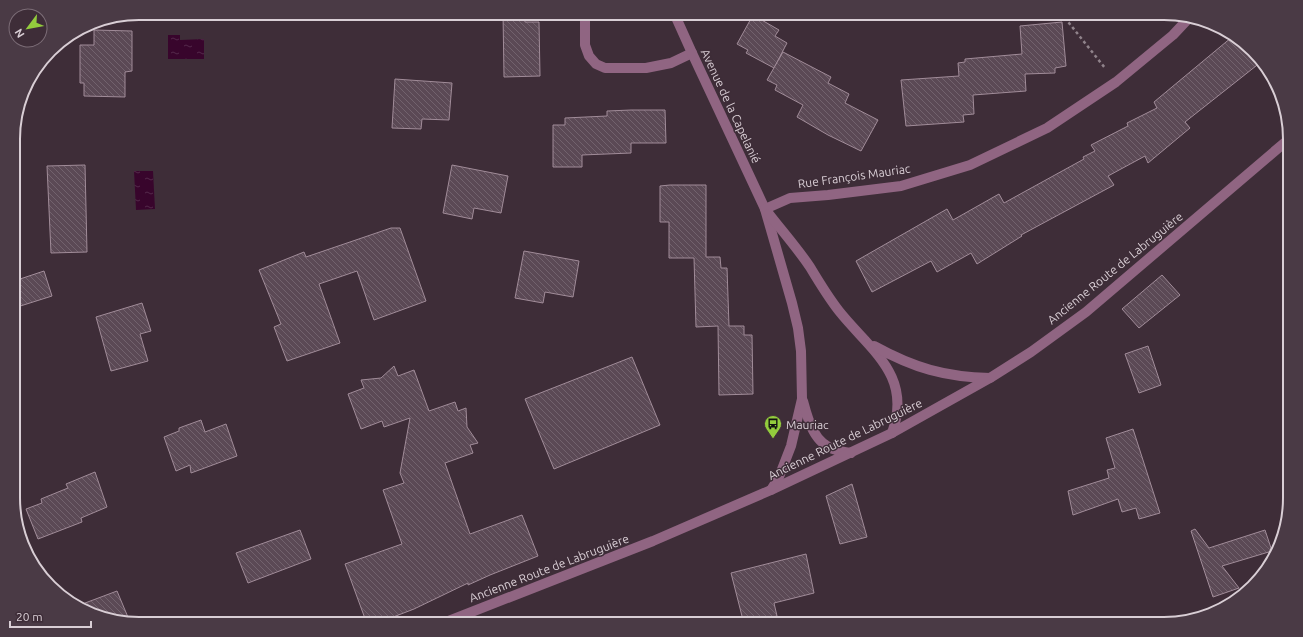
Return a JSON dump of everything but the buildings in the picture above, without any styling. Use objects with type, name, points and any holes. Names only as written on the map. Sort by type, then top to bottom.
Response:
[{"type":"street","points":[[585,20],[585,45],[589,56],[596,64],[605,68],[646,68],[671,63],[692,54]]},
{"type":"street","name":"Avenue de la Capelanié","points":[[677,20],[765,210]]},
{"type":"street","name":"Rue François Mauriac","points":[[765,210],[790,198],[901,186],[970,166],[1047,128],[1116,82],[1173,35],[1185,22]]},
{"type":"street","name":"Ancienne Route de Labruguière","points":[[460,617],[654,541],[770,490],[892,433],[990,378],[1031,352],[1086,312],[1283,144]]},
{"type":"street","points":[[765,210],[810,267],[822,288],[839,311],[868,342],[883,361],[890,374],[896,391],[898,406],[897,420],[892,433]]},
{"type":"street","points":[[765,210],[792,303],[798,328],[802,357],[802,399],[791,446],[779,477],[770,490]]},
{"type":"street","points":[[868,342],[893,357],[938,373],[990,378]]},
{"type":"street","points":[[802,399],[808,421],[814,433],[822,443],[835,450],[851,453]]},
{"type":"path","points":[[1067,20],[1116,82]]},
{"type":"water","points":[[168,35],[180,35],[180,40],[204,39],[204,59],[168,59]]},
{"type":"water","points":[[134,171],[153,171],[155,209],[136,210]]},
{"type":"place","name":"Mauriac","points":[[773,439]]}]
